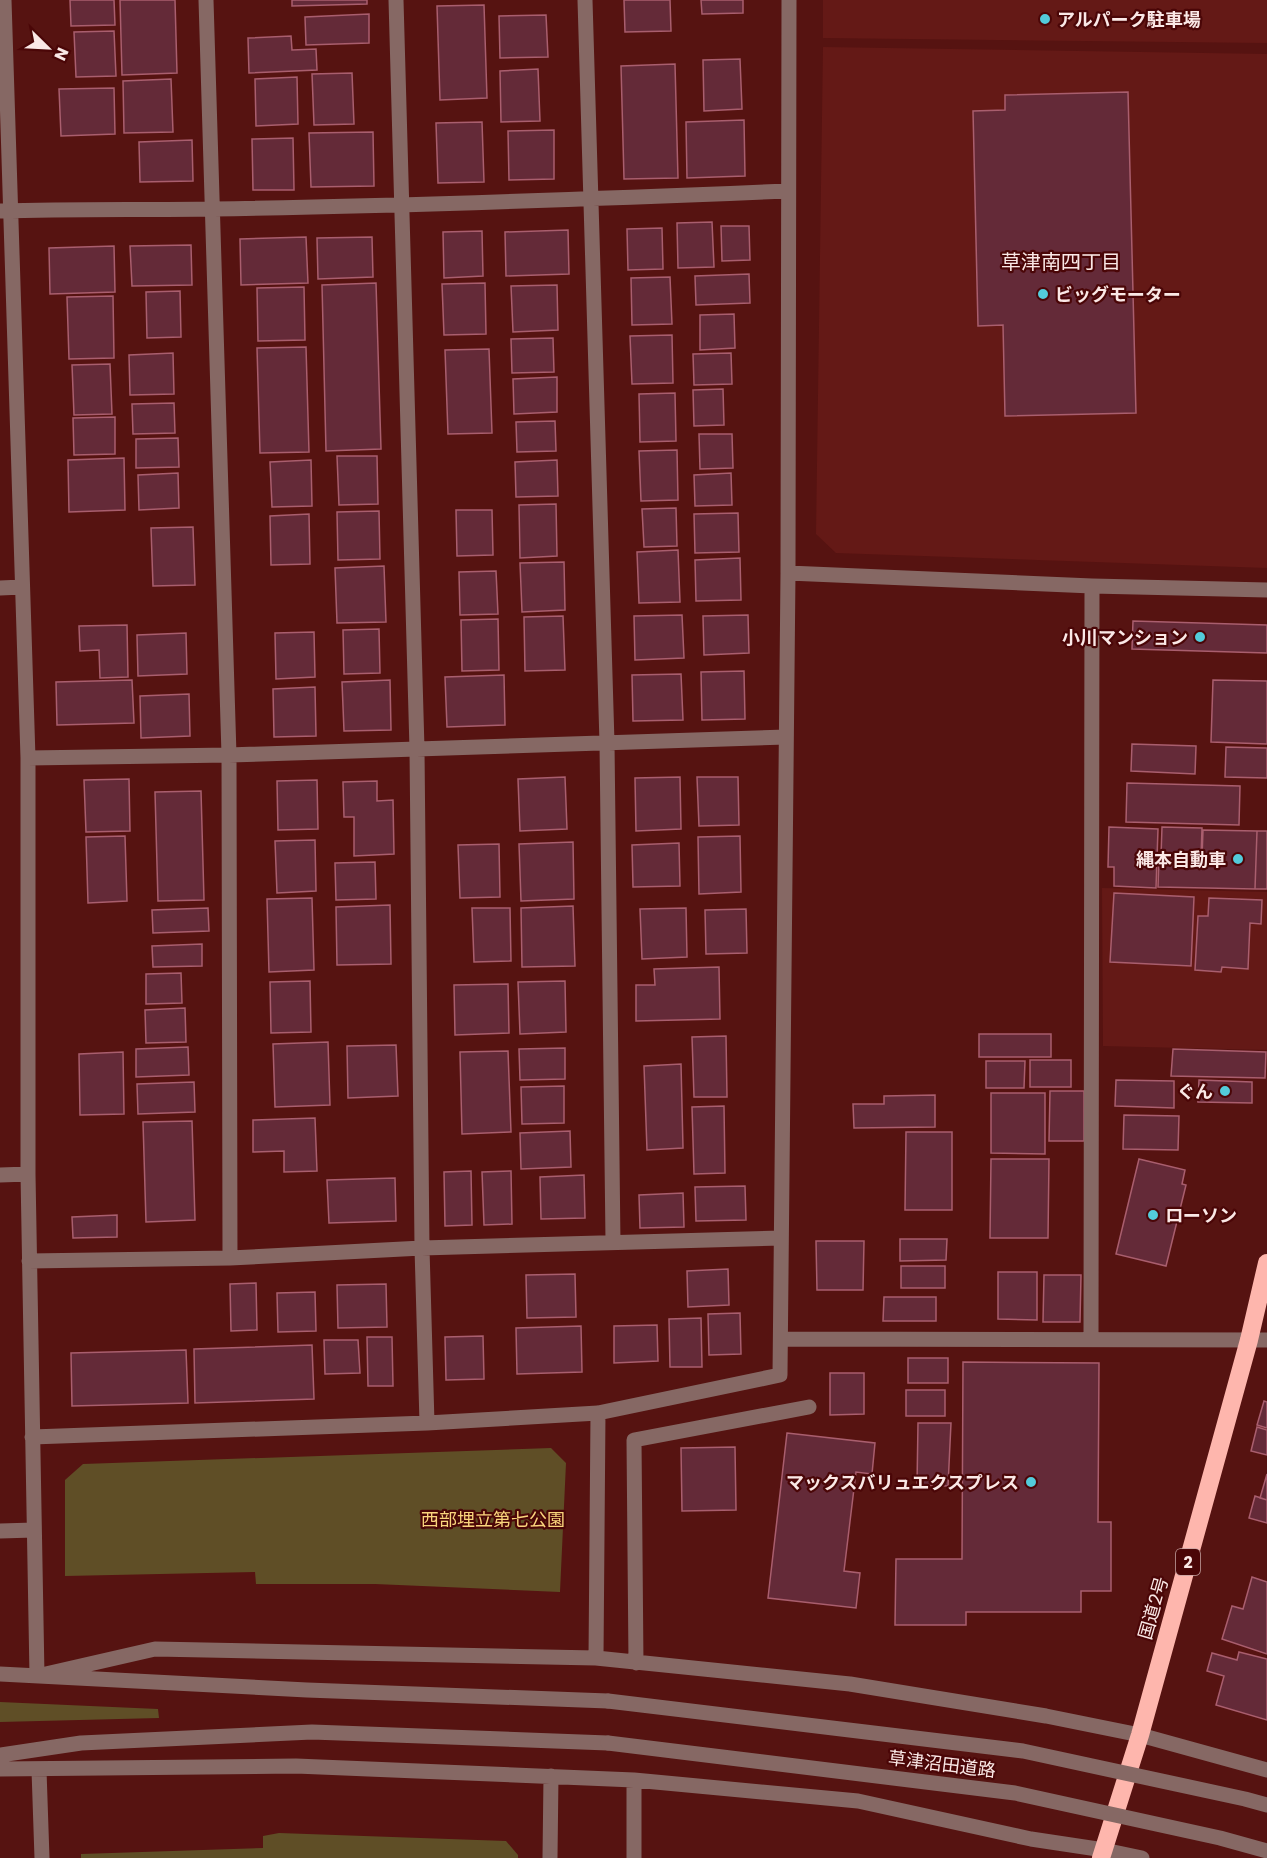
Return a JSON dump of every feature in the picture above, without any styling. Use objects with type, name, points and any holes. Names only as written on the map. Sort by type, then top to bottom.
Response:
[{"type":"highway","name":"国道2号","points":[[1102,1854],[1140,1735],[1258,1340],[1267,1263]]},
{"type":"street","points":[[4,0],[5,211],[28,758],[27,1174],[37,1676],[155,1649],[596,1658],[850,1684],[1046,1716],[1140,1735],[1267,1770]]},
{"type":"street","points":[[206,0],[229,755],[230,1258]]},
{"type":"street","points":[[396,0],[417,749],[422,1248],[427,1422]]},
{"type":"street","points":[[585,0],[607,743],[613,1242]]},
{"type":"street","points":[[32,1437],[598,1413],[780,1375],[788,573],[789,0]]},
{"type":"street","points":[[5,211],[212,209],[591,199],[788,191]]},
{"type":"street","points":[[788,573],[1092,586],[1267,590]]},
{"type":"street","points":[[1091,1339],[1092,586]]},
{"type":"street","points":[[0,588],[22,587]]},
{"type":"street","points":[[28,758],[229,755],[786,737]]},
{"type":"street","points":[[0,1175],[27,1174]]},
{"type":"street","points":[[28,1261],[230,1258],[422,1248],[781,1238]]},
{"type":"street","points":[[781,1339],[1258,1340]]},
{"type":"street","points":[[636,1663],[634,1440],[809,1407]]},
{"type":"street","points":[[596,1658],[598,1413]]},
{"type":"street","points":[[0,1531],[34,1530]]},
{"type":"street","name":"草津沼田道路","points":[[0,1674],[307,1690],[608,1701],[1023,1751],[1267,1805]]},
{"type":"street","name":"草津沼田道路","points":[[0,1755],[81,1743],[312,1732],[608,1743],[1015,1793],[1220,1838],[1267,1851]]},
{"type":"street","points":[[0,1769],[296,1766],[634,1780],[858,1801],[1102,1854],[1142,1858]]},
{"type":"street","points":[[39,1770],[42,1858]]},
{"type":"street","points":[[550,1858],[551,1776]]},
{"type":"street","points":[[634,1780],[634,1858]]},
{"type":"shaded area","name":"アルパーク駐車場","points":[[823,0],[1267,0],[1267,43],[823,38]]},
{"type":"shaded area","name":"ビッグモーター","points":[[823,47],[1267,54],[1267,568],[836,553],[816,534]]},
{"type":"shaded area","points":[[1102,888],[1267,892],[1267,1050],[1103,1046]]},
{"type":"green space","name":"西部埋立第七公園","points":[[551,1448],[566,1463],[560,1592],[375,1584],[256,1584],[255,1572],[65,1576],[65,1480],[83,1464]]},
{"type":"green space","points":[[0,1702],[158,1709],[159,1718],[0,1722]]},
{"type":"green space","points":[[279,1833],[506,1841],[518,1858],[81,1858],[81,1854],[263,1848],[263,1836]]},
{"type":"building","points":[[70,0],[114,0],[115,25],[71,26]]},
{"type":"building","points":[[120,0],[175,0],[177,73],[122,75]]},
{"type":"building","points":[[292,0],[367,0],[367,4],[292,6]]},
{"type":"building","points":[[624,0],[670,0],[671,31],[625,32]]},
{"type":"building","points":[[701,0],[743,0],[743,13],[702,14]]},
{"type":"building","points":[[484,5],[487,98],[440,100],[437,6]]},
{"type":"building","points":[[369,14],[369,43],[306,45],[305,17]]},
{"type":"building","points":[[546,15],[548,57],[500,58],[499,16]]},
{"type":"building","points":[[114,31],[116,76],[76,77],[74,32]]},
{"type":"building","points":[[291,36],[292,50],[316,49],[317,70],[249,73],[248,38]]},
{"type":"building","points":[[740,59],[742,109],[704,111],[703,60]]},
{"type":"building","points":[[675,64],[678,178],[624,179],[621,66]]},
{"type":"building","points":[[538,69],[540,121],[501,122],[500,71]]},
{"type":"building","points":[[352,73],[354,124],[314,125],[312,74]]},
{"type":"building","points":[[297,77],[298,124],[256,126],[255,79]]},
{"type":"building","points":[[171,79],[173,132],[124,133],[123,81]]},
{"type":"building","points":[[114,88],[115,134],[61,136],[59,89]]},
{"type":"building","points":[[1128,92],[1136,413],[1005,416],[1003,325],[978,326],[973,111],[1005,110],[1005,95]]},
{"type":"building","points":[[744,120],[745,176],[687,178],[686,122]]},
{"type":"building","points":[[482,122],[484,182],[438,183],[436,123]]},
{"type":"building","points":[[554,130],[554,179],[509,180],[508,131]]},
{"type":"building","points":[[373,132],[374,186],[311,187],[309,133]]},
{"type":"building","points":[[293,138],[294,190],[253,190],[252,139]]},
{"type":"building","points":[[192,140],[193,181],[140,182],[139,142]]},
{"type":"building","points":[[712,222],[714,267],[678,268],[677,223]]},
{"type":"building","points":[[721,226],[749,226],[750,260],[722,261]]},
{"type":"building","points":[[662,228],[663,269],[628,270],[627,229]]},
{"type":"building","points":[[568,230],[569,274],[506,276],[505,232]]},
{"type":"building","points":[[482,231],[483,276],[444,278],[443,232]]},
{"type":"building","points":[[306,237],[308,283],[241,285],[240,239]]},
{"type":"building","points":[[372,237],[373,277],[318,279],[317,238]]},
{"type":"building","points":[[191,245],[192,285],[132,286],[130,246]]},
{"type":"building","points":[[114,246],[115,292],[50,294],[49,248]]},
{"type":"building","points":[[749,274],[750,303],[696,305],[695,276]]},
{"type":"building","points":[[670,277],[672,324],[632,325],[631,278]]},
{"type":"building","points":[[376,283],[381,449],[326,451],[322,285]]},
{"type":"building","points":[[485,283],[486,334],[444,335],[442,284]]},
{"type":"building","points":[[557,285],[558,330],[513,332],[511,286]]},
{"type":"building","points":[[304,287],[305,340],[258,341],[257,288]]},
{"type":"building","points":[[180,291],[181,337],[147,338],[146,292]]},
{"type":"building","points":[[113,296],[114,358],[69,359],[67,297]]},
{"type":"building","points":[[734,314],[735,348],[700,350],[700,315]]},
{"type":"building","points":[[672,335],[673,383],[632,384],[630,336]]},
{"type":"building","points":[[553,338],[554,372],[512,373],[511,339]]},
{"type":"building","points":[[306,347],[309,452],[260,453],[257,348]]},
{"type":"building","points":[[489,349],[492,433],[448,434],[445,350]]},
{"type":"building","points":[[173,353],[174,394],[130,395],[129,355]]},
{"type":"building","points":[[731,353],[732,384],[694,385],[693,354]]},
{"type":"building","points":[[110,364],[112,414],[74,415],[72,365]]},
{"type":"building","points":[[557,377],[557,412],[514,414],[513,379]]},
{"type":"building","points":[[723,389],[724,425],[694,426],[693,390]]},
{"type":"building","points":[[675,393],[676,441],[640,442],[639,394]]},
{"type":"building","points":[[174,403],[175,433],[133,434],[132,404]]},
{"type":"building","points":[[115,417],[115,454],[74,455],[73,418]]},
{"type":"building","points":[[555,421],[556,451],[517,452],[516,422]]},
{"type":"building","points":[[699,434],[732,434],[733,468],[700,469]]},
{"type":"building","points":[[178,438],[179,467],[136,468],[136,439]]},
{"type":"building","points":[[677,450],[678,500],[641,501],[639,451]]},
{"type":"building","points":[[337,456],[377,456],[378,504],[339,505]]},
{"type":"building","points":[[124,458],[125,510],[69,512],[68,460]]},
{"type":"building","points":[[311,460],[312,506],[272,507],[270,462]]},
{"type":"building","points":[[557,460],[558,496],[516,497],[515,462]]},
{"type":"building","points":[[178,473],[179,508],[139,510],[138,475]]},
{"type":"building","points":[[731,473],[732,505],[695,506],[694,475]]},
{"type":"building","points":[[556,504],[557,556],[520,558],[519,505]]},
{"type":"building","points":[[676,508],[677,546],[644,547],[642,509]]},
{"type":"building","points":[[456,510],[492,510],[493,555],[457,556]]},
{"type":"building","points":[[379,511],[380,559],[338,560],[337,512]]},
{"type":"building","points":[[738,513],[739,552],[695,553],[694,514]]},
{"type":"building","points":[[309,514],[310,564],[271,565],[270,516]]},
{"type":"building","points":[[193,527],[195,585],[153,586],[151,528]]},
{"type":"building","points":[[678,550],[680,602],[639,603],[637,552]]},
{"type":"building","points":[[740,558],[741,600],[696,601],[695,560]]},
{"type":"building","points":[[564,562],[565,610],[522,612],[520,563]]},
{"type":"building","points":[[384,566],[386,622],[337,623],[335,568]]},
{"type":"building","points":[[496,571],[498,614],[460,615],[459,572]]},
{"type":"building","points":[[682,615],[684,658],[635,660],[634,616]]},
{"type":"building","points":[[748,615],[749,653],[704,655],[703,616]]},
{"type":"building","points":[[563,616],[565,670],[525,671],[524,617]]},
{"type":"building","points":[[498,619],[499,670],[462,671],[461,620]]},
{"type":"building","name":"小川マンション","points":[[1133,621],[1267,625],[1267,653],[1132,649]]},
{"type":"building","points":[[127,625],[128,677],[100,678],[99,650],[80,651],[79,626]]},
{"type":"building","points":[[379,629],[380,673],[344,674],[343,630]]},
{"type":"building","points":[[314,632],[315,677],[276,679],[275,633]]},
{"type":"building","points":[[186,633],[187,674],[138,676],[137,635]]},
{"type":"building","points":[[744,671],[745,719],[702,720],[701,672]]},
{"type":"building","points":[[681,674],[683,720],[633,721],[632,675]]},
{"type":"building","points":[[504,675],[505,725],[447,727],[445,677]]},
{"type":"building","points":[[132,680],[134,723],[57,725],[56,682]]},
{"type":"building","points":[[390,680],[391,730],[344,731],[342,682]]},
{"type":"building","points":[[1213,680],[1267,681],[1267,744],[1211,742]]},
{"type":"building","points":[[315,687],[316,736],[274,737],[273,689]]},
{"type":"building","points":[[189,694],[190,736],[141,738],[140,696]]},
{"type":"building","points":[[1132,744],[1196,746],[1195,774],[1131,771]]},
{"type":"building","points":[[1226,747],[1267,748],[1267,778],[1225,777]]},
{"type":"building","points":[[565,777],[567,829],[520,831],[518,779]]},
{"type":"building","points":[[680,777],[681,829],[636,831],[635,778]]},
{"type":"building","points":[[697,777],[738,777],[739,825],[699,826]]},
{"type":"building","points":[[129,779],[130,831],[86,832],[84,780]]},
{"type":"building","points":[[317,780],[318,829],[278,830],[277,781]]},
{"type":"building","points":[[377,781],[377,801],[393,800],[394,854],[354,856],[354,817],[344,817],[343,782]]},
{"type":"building","points":[[1127,783],[1240,786],[1239,825],[1126,822]]},
{"type":"building","points":[[201,791],[204,900],[158,901],[155,792]]},
{"type":"building","points":[[1109,827],[1158,829],[1156,888],[1114,886],[1114,867],[1108,867]]},
{"type":"building","points":[[1162,827],[1202,828],[1201,857],[1161,856]]},
{"type":"building","points":[[1203,830],[1257,831],[1255,889],[1158,887],[1159,857],[1202,858]]},
{"type":"building","points":[[1257,831],[1267,831],[1267,889],[1255,889]]},
{"type":"building","points":[[125,836],[127,901],[88,903],[86,837]]},
{"type":"building","points":[[740,836],[741,892],[699,894],[698,837]]},
{"type":"building","points":[[315,840],[316,891],[277,893],[275,841]]},
{"type":"building","points":[[573,842],[574,899],[521,901],[519,844]]},
{"type":"building","points":[[679,843],[680,886],[633,887],[632,845]]},
{"type":"building","points":[[499,844],[500,897],[460,898],[458,845]]},
{"type":"building","points":[[375,862],[376,899],[336,900],[335,863]]},
{"type":"building","points":[[1114,893],[1194,897],[1191,966],[1110,962]]},
{"type":"building","points":[[312,898],[314,970],[269,972],[267,899]]},
{"type":"building","points":[[1209,898],[1262,900],[1261,924],[1250,923],[1248,969],[1222,967],[1221,972],[1195,970],[1198,916],[1208,916]]},
{"type":"building","points":[[390,905],[391,964],[337,965],[336,907]]},
{"type":"building","points":[[573,906],[575,966],[522,967],[521,908]]},
{"type":"building","points":[[208,908],[209,931],[153,933],[152,910]]},
{"type":"building","points":[[472,908],[510,908],[511,961],[474,962]]},
{"type":"building","points":[[686,908],[687,957],[642,959],[640,909]]},
{"type":"building","points":[[746,909],[747,953],[706,954],[705,910]]},
{"type":"building","points":[[202,944],[202,966],[153,967],[152,946]]},
{"type":"building","points":[[719,967],[720,1019],[636,1021],[636,985],[655,985],[654,969]]},
{"type":"building","points":[[181,973],[182,1003],[146,1004],[146,974]]},
{"type":"building","points":[[310,981],[311,1032],[271,1033],[270,982]]},
{"type":"building","points":[[565,981],[566,1032],[520,1034],[518,982]]},
{"type":"building","points":[[508,984],[509,1033],[455,1035],[454,985]]},
{"type":"building","points":[[185,1008],[186,1042],[146,1043],[145,1010]]},
{"type":"building","points":[[979,1034],[1051,1034],[1051,1057],[979,1057]]},
{"type":"building","points":[[726,1036],[727,1097],[694,1097],[692,1037]]},
{"type":"building","points":[[328,1042],[330,1105],[275,1107],[273,1044]]},
{"type":"building","points":[[396,1045],[398,1096],[348,1098],[347,1046]]},
{"type":"building","points":[[188,1047],[189,1075],[136,1077],[136,1049]]},
{"type":"building","points":[[565,1048],[565,1079],[520,1080],[519,1049]]},
{"type":"building","points":[[1173,1049],[1266,1052],[1265,1078],[1171,1076]]},
{"type":"building","points":[[508,1051],[511,1132],[462,1134],[460,1052]]},
{"type":"building","points":[[123,1052],[124,1114],[80,1115],[79,1054]]},
{"type":"building","points":[[1030,1060],[1071,1060],[1071,1087],[1030,1087]]},
{"type":"building","points":[[986,1061],[1025,1061],[1024,1088],[986,1088]]},
{"type":"building","points":[[681,1064],[683,1148],[647,1150],[644,1066]]},
{"type":"building","points":[[1116,1080],[1174,1081],[1174,1108],[1115,1106]]},
{"type":"building","points":[[1199,1080],[1252,1082],[1252,1103],[1198,1102]]},
{"type":"building","points":[[194,1082],[195,1112],[138,1114],[137,1084]]},
{"type":"building","points":[[564,1086],[564,1123],[522,1124],[521,1087]]},
{"type":"building","points":[[1050,1091],[1084,1091],[1084,1141],[1049,1141]]},
{"type":"building","points":[[991,1093],[1045,1093],[1045,1154],[991,1153]]},
{"type":"building","points":[[935,1095],[935,1127],[854,1128],[853,1104],[884,1104],[884,1096]]},
{"type":"building","points":[[724,1106],[725,1173],[694,1174],[692,1107]]},
{"type":"building","points":[[1124,1115],[1179,1116],[1178,1150],[1123,1149]]},
{"type":"building","points":[[315,1118],[317,1171],[284,1172],[284,1151],[253,1152],[253,1120]]},
{"type":"building","points":[[192,1121],[195,1220],[146,1222],[143,1122]]},
{"type":"building","points":[[570,1131],[571,1167],[521,1169],[520,1133]]},
{"type":"building","points":[[906,1132],[952,1132],[952,1210],[905,1210]]},
{"type":"building","points":[[991,1159],[1049,1159],[1048,1238],[990,1238]]},
{"type":"building","points":[[1139,1159],[1185,1170],[1182,1184],[1186,1185],[1166,1266],[1116,1254]]},
{"type":"building","points":[[471,1171],[472,1225],[445,1226],[444,1172]]},
{"type":"building","points":[[511,1171],[512,1224],[484,1225],[482,1172]]},
{"type":"building","points":[[584,1175],[585,1218],[541,1219],[540,1177]]},
{"type":"building","points":[[395,1178],[396,1221],[329,1223],[327,1180]]},
{"type":"building","points":[[745,1186],[746,1220],[696,1221],[695,1187]]},
{"type":"building","points":[[683,1193],[684,1227],[640,1228],[639,1195]]},
{"type":"building","points":[[117,1215],[117,1237],[73,1238],[72,1217]]},
{"type":"building","points":[[900,1239],[947,1239],[946,1260],[900,1261]]},
{"type":"building","points":[[816,1241],[864,1241],[863,1290],[817,1290]]},
{"type":"building","points":[[901,1266],[945,1266],[945,1288],[901,1288]]},
{"type":"building","points":[[728,1269],[729,1305],[688,1307],[687,1271]]},
{"type":"building","points":[[998,1272],[1037,1272],[1037,1320],[998,1319]]},
{"type":"building","points":[[575,1274],[576,1317],[527,1318],[526,1275]]},
{"type":"building","points":[[1044,1275],[1081,1275],[1080,1322],[1043,1322]]},
{"type":"building","points":[[256,1283],[257,1330],[231,1331],[230,1284]]},
{"type":"building","points":[[386,1284],[387,1327],[338,1328],[337,1285]]},
{"type":"building","points":[[315,1292],[316,1331],[278,1332],[277,1293]]},
{"type":"building","points":[[884,1297],[936,1297],[936,1321],[883,1321]]},
{"type":"building","points":[[740,1313],[741,1354],[709,1355],[708,1314]]},
{"type":"building","points":[[701,1318],[702,1367],[670,1367],[669,1319]]},
{"type":"building","points":[[657,1325],[658,1361],[614,1363],[614,1326]]},
{"type":"building","points":[[581,1326],[582,1372],[517,1374],[516,1328]]},
{"type":"building","points":[[483,1336],[484,1379],[446,1380],[445,1337]]},
{"type":"building","points":[[367,1337],[392,1337],[393,1386],[368,1386]]},
{"type":"building","points":[[324,1340],[358,1340],[360,1373],[325,1374]]},
{"type":"building","points":[[312,1345],[314,1399],[195,1403],[194,1349]]},
{"type":"building","points":[[186,1350],[188,1403],[72,1406],[71,1353]]},
{"type":"building","points":[[908,1358],[948,1358],[948,1383],[908,1383]]},
{"type":"building","points":[[963,1362],[1099,1363],[1098,1522],[1111,1522],[1111,1591],[1081,1591],[1081,1612],[966,1612],[966,1625],[895,1625],[896,1559],[962,1559]]},
{"type":"building","points":[[830,1373],[864,1373],[864,1414],[830,1415]]},
{"type":"building","points":[[906,1390],[945,1390],[945,1416],[906,1416]]},
{"type":"building","points":[[1264,1401],[1267,1402],[1267,1428],[1257,1425]]},
{"type":"building","points":[[918,1423],[951,1423],[948,1486],[917,1485]]},
{"type":"building","points":[[1257,1427],[1267,1430],[1267,1455],[1251,1451]]},
{"type":"building","points":[[787,1433],[875,1443],[872,1474],[856,1472],[844,1571],[860,1573],[856,1608],[768,1598]]},
{"type":"building","points":[[735,1447],[736,1510],[682,1511],[681,1448]]},
{"type":"building","points":[[1267,1474],[1267,1500],[1260,1498]]},
{"type":"building","points":[[1255,1496],[1267,1500],[1267,1523],[1249,1518]]},
{"type":"building","points":[[1252,1577],[1267,1582],[1267,1654],[1222,1639],[1232,1606],[1243,1609]]},
{"type":"building","points":[[1239,1652],[1267,1659],[1267,1720],[1216,1705],[1224,1676],[1207,1671],[1212,1653],[1237,1660]]},
{"type":"place","name":"アルパーク駐車場","points":[[1045,19]]},
{"type":"place","name":"ビッグモーター","points":[[1043,294]]},
{"type":"place","name":"小川マンション","points":[[1200,637]]},
{"type":"place","name":"縄本自動車","points":[[1238,859]]},
{"type":"place","name":"ぐん","points":[[1225,1091]]},
{"type":"place","name":"ローソン","points":[[1153,1215]]},
{"type":"place","name":"マックスバリュエクスプレス","points":[[1031,1482]]},
{"type":"district","name":"草津南四丁目","points":[[1061,262]]}]
